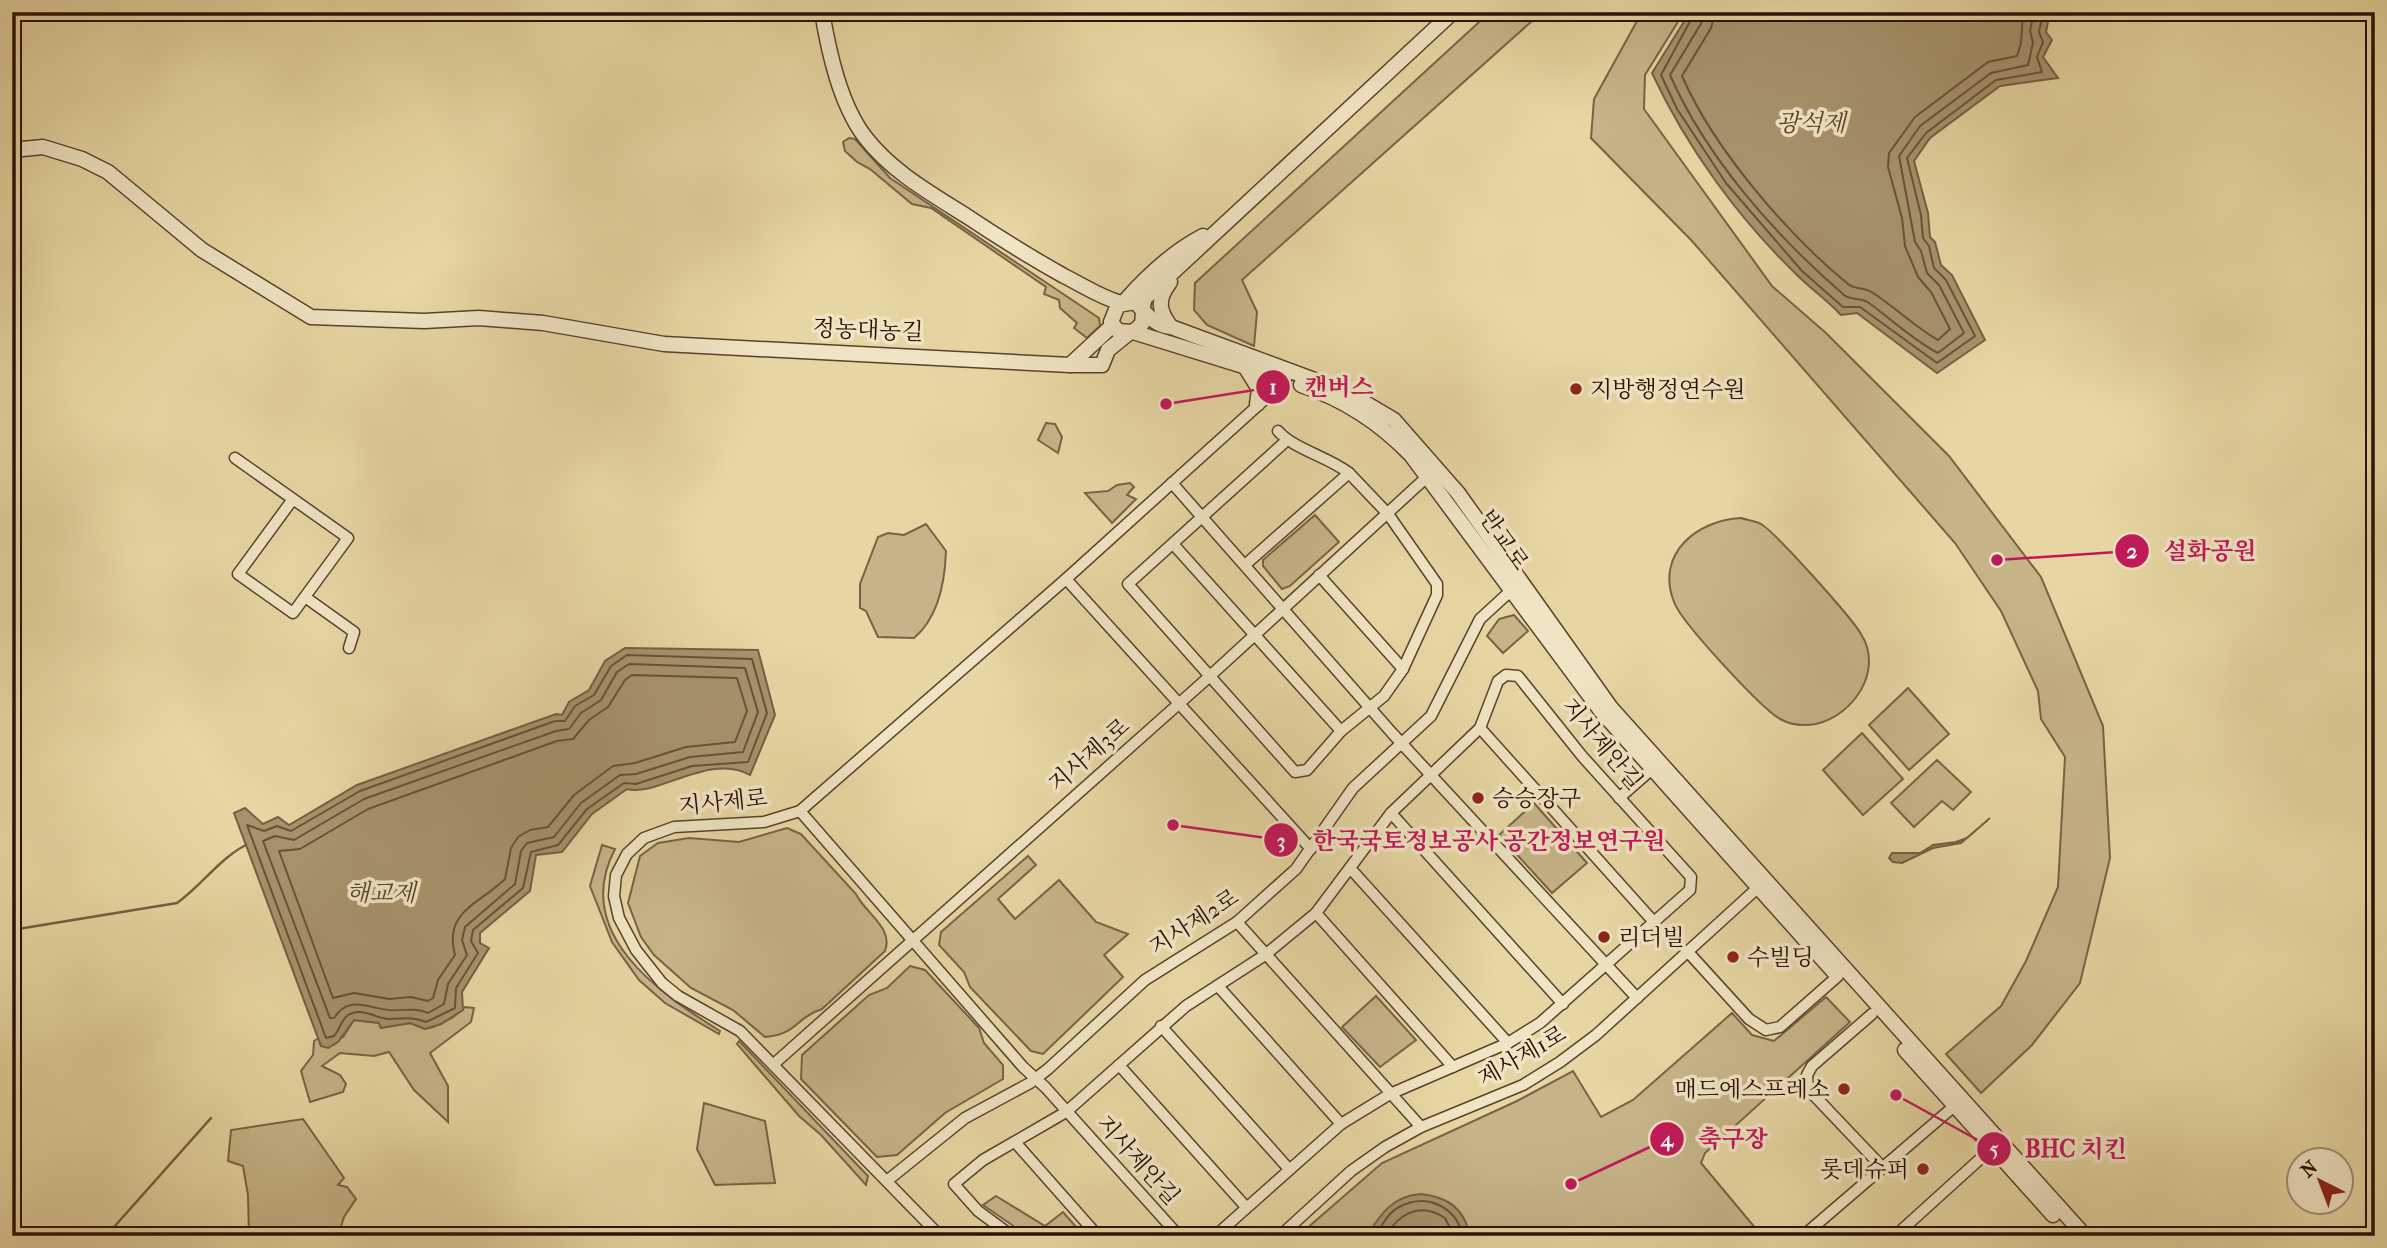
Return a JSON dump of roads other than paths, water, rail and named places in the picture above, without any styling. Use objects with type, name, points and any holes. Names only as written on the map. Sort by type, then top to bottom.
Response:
[{"type":"street","points":[[822,12],[832,61],[856,123],[865,137],[898,170],[1037,263],[1095,295],[1123,303],[1135,302],[1143,311]]},
{"type":"street","points":[[1097,365],[1108,350],[1142,324],[1145,298],[1453,12]]},
{"type":"street","name":"정농대농길","points":[[12,150],[43,147],[82,159],[108,172],[202,250],[311,317],[424,321],[492,319],[543,323],[664,344],[1097,365]]},
{"type":"street","points":[[1070,365],[1094,345],[1112,322],[1114,310],[1186,244],[1217,229]]},
{"type":"street","points":[[1037,263],[1112,322],[1118,331],[1131,332]]},
{"type":"street","points":[[1171,327],[1160,305],[1160,297],[1174,271]]},
{"type":"street","name":"반교로","points":[[1143,311],[1162,326],[1347,392],[1394,420],[1438,468],[1573,675],[1652,769],[1761,884]]},
{"type":"street","name":"반교로","points":[[1131,332],[1243,364],[1286,380],[1337,400],[1385,428],[1429,475],[1611,708],[1761,884]]},
{"type":"street","points":[[1094,345],[1097,365]]},
{"type":"street","points":[[1243,364],[1259,389],[1257,404]]},
{"type":"street","name":"지사제로","points":[[940,1236],[888,1180],[873,1170],[775,1063],[740,1031],[678,996],[662,983],[626,935],[614,896],[617,875],[627,854],[644,838],[659,831],[674,827],[764,822],[800,811],[1066,579],[1286,380]]},
{"type":"street","points":[[1278,431],[1286,441],[1336,463],[1349,472],[1388,514],[1437,584],[1437,595],[1404,669],[1384,696],[1340,731],[1307,770],[1295,772],[1128,584],[1286,441]]},
{"type":"street","points":[[235,458],[293,499],[348,538],[293,613],[239,574],[293,499]]},
{"type":"street","points":[[1246,564],[1349,472]]},
{"type":"street","name":"지사제3로","points":[[775,1063],[1210,676],[1429,475]]},
{"type":"street","points":[[1172,483],[1371,707],[1637,999]]},
{"type":"street","points":[[1173,544],[1340,731]]},
{"type":"street","points":[[1320,575],[1404,669]]},
{"type":"street","points":[[1066,579],[1311,849]]},
{"type":"street","name":"지사제2로","points":[[888,1180],[965,1118],[1037,1078],[1145,980],[1237,922],[1296,869],[1353,788],[1431,716],[1480,620],[1516,586]]},
{"type":"street","points":[[305,597],[354,632],[349,648]]},
{"type":"street","name":"지사제안길","points":[[1012,1236],[978,1211],[954,1184],[982,1160],[1066,1112],[1161,1027],[1265,955],[1317,913],[1391,813],[1480,728],[1498,681],[1506,675],[1518,676],[1619,798],[1690,877],[1690,890],[1540,1023],[1508,1043],[1390,1094],[1341,1124],[1214,1236]]},
{"type":"street","points":[[1480,728],[1653,921]]},
{"type":"street","points":[[1619,798],[1652,769]]},
{"type":"street","points":[[800,811],[1023,1067],[1037,1078],[1066,1112]]},
{"type":"street","points":[[1391,813],[1563,1004]]},
{"type":"street","points":[[1350,868],[1508,1043]]},
{"type":"street","points":[[1761,884],[1872,1014],[2085,1236]]},
{"type":"street","points":[[1761,884],[1957,1103],[1991,1149],[2072,1236]]},
{"type":"street","name":"제사제1로","points":[[1280,1236],[1366,1160],[1422,1127],[1522,1085],[1595,1035],[1761,884]]},
{"type":"street","points":[[1317,913],[1453,1067]]},
{"type":"street","points":[[1237,922],[1422,1127]]},
{"type":"street","points":[[1688,952],[1749,1019],[1766,1030],[1780,1027],[1838,976]]},
{"type":"street","points":[[1218,986],[1341,1124]]},
{"type":"street","points":[[1872,1014],[1812,1066],[1807,1075],[1808,1089],[1883,1168]]},
{"type":"street","points":[[1161,1027],[1288,1168]]},
{"type":"street","points":[[1119,1065],[1246,1207]]},
{"type":"street","points":[[1803,1236],[1957,1103]]},
{"type":"street","name":"지사제안길","points":[[1066,1112],[1179,1236]]},
{"type":"street","points":[[1015,1142],[1098,1236]]},
{"type":"street","points":[[1895,1236],[1991,1149]]},
{"type":"water","name":"광석제","points":[[1690,12],[2050,12],[2046,32],[2052,40],[2043,57],[2058,78],[2000,86],[1930,138],[1914,161],[1928,213],[1930,237],[1935,242],[1941,265],[1952,275],[1985,340],[1937,373],[1857,313],[1841,315],[1797,275],[1754,230],[1698,155],[1652,73]]},
{"type":"water","name":"해교제","points":[[625,648],[758,650],[775,715],[750,775],[735,769],[718,769],[702,771],[654,787],[627,789],[592,814],[562,852],[536,855],[530,891],[480,933],[480,943],[489,948],[462,992],[463,1010],[441,1024],[425,1029],[410,1023],[381,1028],[379,1023],[354,1020],[338,1042],[328,1048],[321,1046],[234,813],[245,808],[263,824],[278,817],[289,825],[357,785],[556,714],[562,715],[569,702],[589,690],[605,661]]},
{"type":"water","points":[[1967,838],[1961,843],[1933,848],[1902,863],[1893,862],[1889,858],[1892,853],[1920,853],[1933,845]]},
{"type":"water","points":[[1421,1194],[1447,1201],[1459,1211],[1470,1236],[1367,1236],[1377,1220],[1395,1202]]},
{"type":"waterway","points":[[12,930],[177,903],[228,857],[246,845]]},
{"type":"waterway","points":[[106,1236],[211,1118]]},
{"type":"place","name":"지방행정연수원","points":[[1576,389]]},
{"type":"place","name":"캔버스","points":[[1166,404]]},
{"type":"place","name":"설화공원","points":[[1997,560]]},
{"type":"place","name":"승승장구","points":[[1478,798]]},
{"type":"place","name":"한국국토정보공사 공간정보연구원","points":[[1173,825]]},
{"type":"place","name":"리더빌","points":[[1604,937]]},
{"type":"place","name":"수빌딩","points":[[1733,957]]},
{"type":"place","name":"매드에스프레소","points":[[1844,1089]]},
{"type":"place","name":"BHC 치킨","points":[[1896,1095]]},
{"type":"place","name":"롯데슈퍼","points":[[1923,1169]]},
{"type":"place","name":"축구장","points":[[1571,1184]]}]
